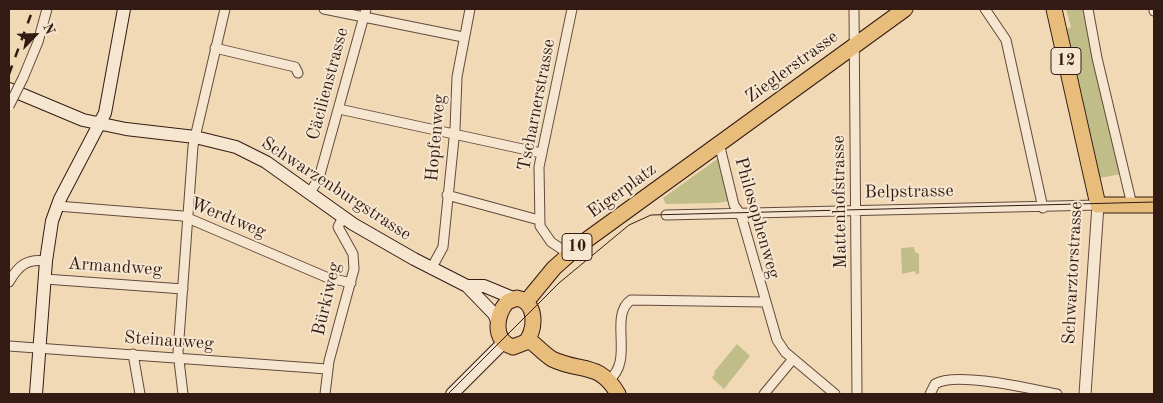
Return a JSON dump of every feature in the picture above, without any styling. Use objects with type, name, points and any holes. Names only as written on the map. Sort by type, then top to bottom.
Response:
[{"type":"main road","points":[[36,394],[46,261],[52,222],[57,206],[100,124],[108,102],[124,9]]},
{"type":"main road","name":"Zieglerstrasse","points":[[701,157],[905,9]]},
{"type":"main road","name":"Schwarztorstrasse","points":[[1054,9],[1098,205]]},
{"type":"main road","name":"Schwarzenburgstrasse","points":[[9,89],[77,118],[126,129],[195,137],[222,143],[250,153],[275,168],[343,217],[431,269],[467,286],[494,314],[498,323]]},
{"type":"main road","name":"Eigerplatz","points":[[519,300],[569,254],[701,157]]},
{"type":"main road","name":"Belpstrasse","points":[[1098,205],[1154,205]]},
{"type":"main road","name":"Schwarzenburgstrasse","points":[[467,286],[484,286],[519,300]]},
{"type":"main road","points":[[519,300],[532,312],[534,321],[528,339],[516,347],[504,342],[498,323],[502,310],[519,300]]},
{"type":"main road","points":[[528,339],[552,358],[591,368],[608,380],[618,394]]},
{"type":"main road","points":[[452,394],[504,342]]},
{"type":"street","points":[[183,394],[178,358],[195,137],[224,9]]},
{"type":"street","points":[[324,9],[365,13],[463,36]]},
{"type":"street","name":"Hopfenweg","points":[[431,269],[442,247],[454,134],[457,77],[463,36],[470,9]]},
{"type":"street","name":"Tscharnerstrasse","points":[[539,220],[541,153],[572,9]]},
{"type":"street","name":"Mattenhofstrasse","points":[[854,9],[857,394]]},
{"type":"street","points":[[985,9],[1005,35],[1043,208]]},
{"type":"street","points":[[1088,9],[1097,58],[1132,205]]},
{"type":"street","points":[[9,106],[38,42],[47,11]]},
{"type":"street","name":"Cäcilienstrasse","points":[[309,194],[319,178],[365,13]]},
{"type":"street","points":[[215,48],[295,67],[298,73]]},
{"type":"street","points":[[339,109],[541,153]]},
{"type":"street","name":"Philosophenweg","points":[[719,143],[734,205],[741,215],[777,340],[793,359],[835,394]]},
{"type":"street","points":[[448,195],[539,220],[547,237],[569,254]]},
{"type":"street","name":"Belpstrasse","points":[[666,215],[741,215],[1098,205]]},
{"type":"street","name":"Schwarztorstrasse","points":[[1085,394],[1098,205]]},
{"type":"street","name":"Werdtweg","points":[[57,206],[188,218],[326,277],[351,283]]},
{"type":"street","name":"Bürkiweg","points":[[325,394],[327,368],[351,283],[354,259],[338,225],[343,217]]},
{"type":"street","points":[[9,282],[16,268],[22,264],[36,260],[46,261]]},
{"type":"street","name":"Armandweg","points":[[45,279],[183,289]]},
{"type":"street","points":[[608,380],[615,374],[620,365],[622,313],[626,304],[631,300],[765,302]]},
{"type":"street","name":"Steinauweg","points":[[9,346],[327,368]]},
{"type":"street","points":[[133,354],[140,394]]},
{"type":"street","points":[[764,394],[793,359]]},
{"type":"street","points":[[930,394],[935,384],[944,380],[996,382],[1056,394]]},
{"type":"shaded area","points":[[1066,9],[1086,9],[1121,174],[1100,178],[1066,29],[1071,27]]},
{"type":"shaded area","points":[[720,157],[730,201],[666,204],[663,198]]},
{"type":"shaded area","points":[[914,247],[915,252],[919,254],[919,274],[916,274],[915,271],[902,274],[901,248]]},
{"type":"shaded area","points":[[737,344],[750,356],[724,389],[712,378],[714,372]]},
{"type":"tram line","points":[[448,394],[559,283],[629,225],[651,215],[1154,202]]},
{"type":"railway","points":[[9,74],[33,9]]}]
